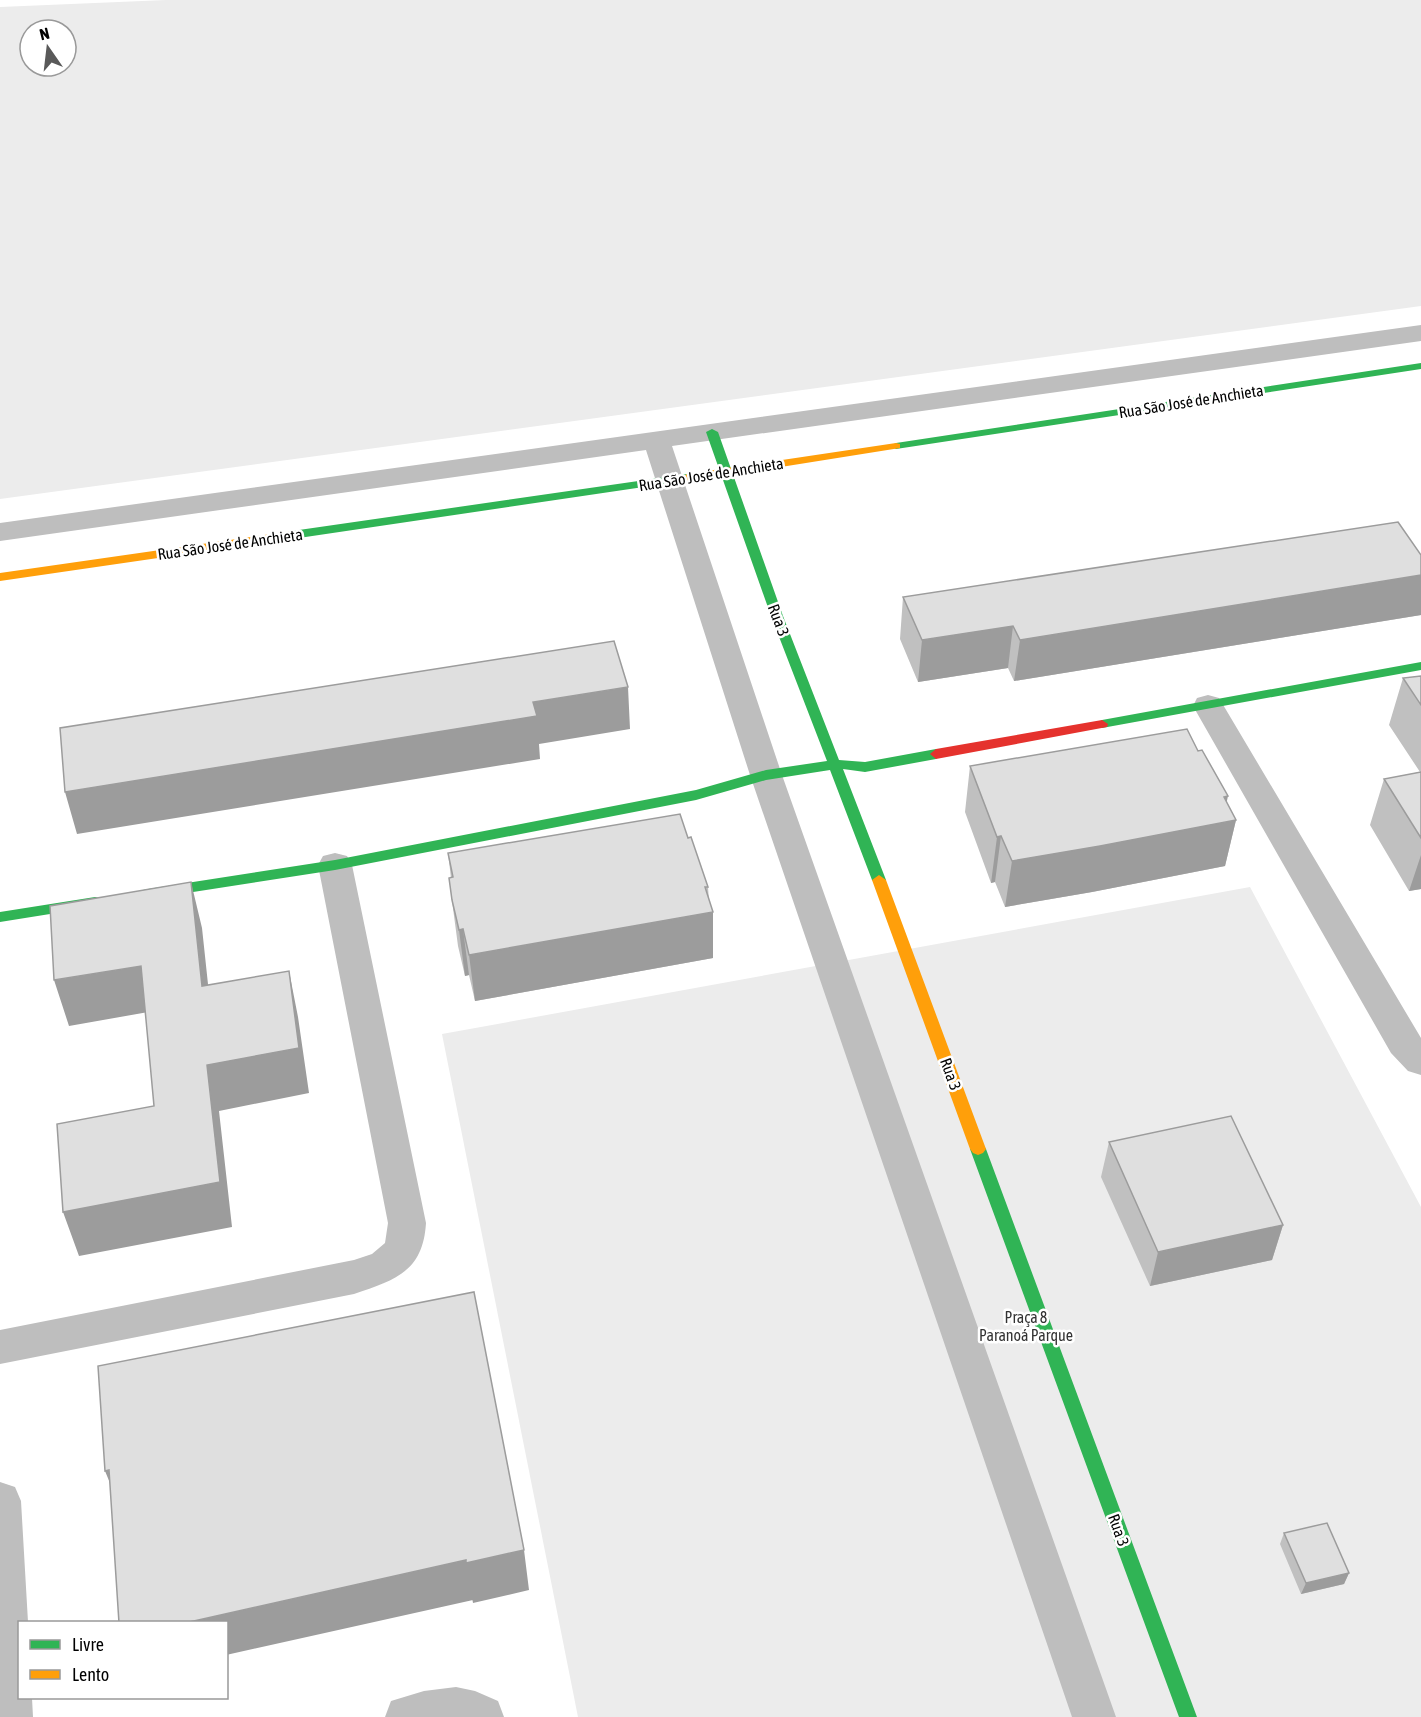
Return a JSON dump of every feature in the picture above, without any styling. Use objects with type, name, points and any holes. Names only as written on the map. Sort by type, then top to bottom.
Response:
[{"type":"street","points":[[0,532],[1421,333]]},
{"type":"street","name":"Rua São José de Anchieta","points":[[0,577],[669,481],[1421,366]]},
{"type":"street","name":"Rua 3","points":[[712,432],[777,616],[836,764],[1188,1717]]},
{"type":"street","points":[[656,440],[719,626],[766,775],[1094,1717]]},
{"type":"street","points":[[139,895],[335,865],[696,795],[766,775],[836,764],[866,767],[1421,666]]},
{"type":"street","points":[[1208,705],[1404,1043],[1421,1061]]},
{"type":"street","points":[[0,1347],[354,1277],[380,1268],[398,1257],[407,1241],[407,1223],[335,865]]},
{"type":"street","points":[[0,917],[104,901]]},
{"type":"street","points":[[0,1500],[11,1717]]},
{"type":"street","points":[[407,1717],[453,1709],[478,1714],[482,1717]]},
{"type":"green space","points":[[166,0],[1421,0],[1421,306],[0,499],[0,7]]},
{"type":"green space","name":"Praça 8 Paranoá Parque","points":[[1250,887],[1421,1207],[1421,1717],[578,1717],[442,1034]]},
{"type":"building","points":[[1398,522],[1421,555],[1421,575],[1020,640],[1013,626],[922,640],[903,597]]},
{"type":"building","points":[[614,641],[628,687],[533,702],[537,716],[65,792],[60,728]]},
{"type":"building","points":[[1421,676],[1421,705],[1403,678]]},
{"type":"building","points":[[1187,729],[1198,751],[1202,750],[1228,796],[1224,797],[1236,820],[1012,861],[1001,836],[997,837],[970,766]]},
{"type":"building","points":[[1421,772],[1421,838],[1384,779]]},
{"type":"building","points":[[680,814],[688,838],[691,837],[708,887],[705,887],[713,912],[469,955],[463,929],[459,930],[452,900],[449,878],[453,877],[448,853]]},
{"type":"building","points":[[191,882],[202,986],[289,971],[299,1048],[207,1065],[220,1182],[63,1212],[57,1124],[154,1106],[141,966],[54,980],[50,906]]},
{"type":"building","points":[[1231,1116],[1283,1225],[1158,1252],[1109,1142]]},
{"type":"building","points":[[474,1292],[524,1550],[466,1563],[466,1560],[194,1621],[119,1621],[109,1470],[105,1471],[98,1366]]},
{"type":"building","points":[[1327,1523],[1349,1573],[1306,1583],[1284,1533]]},
{"type":"traffic: fast","points":[[896,446],[1421,366]]},
{"type":"traffic: fast","points":[[712,432],[777,616],[879,880]]},
{"type":"traffic: fast","points":[[292,535],[687,478]]},
{"type":"traffic: fast","points":[[1102,724],[1421,666]]},
{"type":"traffic: fast","points":[[148,894],[335,865],[696,795],[766,775],[836,764],[865,767],[936,754]]},
{"type":"traffic: fast","points":[[0,917],[95,902]]},
{"type":"traffic: fast","points":[[978,1149],[1188,1717]]},
{"type":"traffic: slow","points":[[687,478],[896,446]]},
{"type":"traffic: slow","points":[[0,577],[292,535]]},
{"type":"traffic: slow","points":[[879,880],[978,1149]]},
{"type":"traffic: jam","points":[[936,754],[1102,724]]}]
